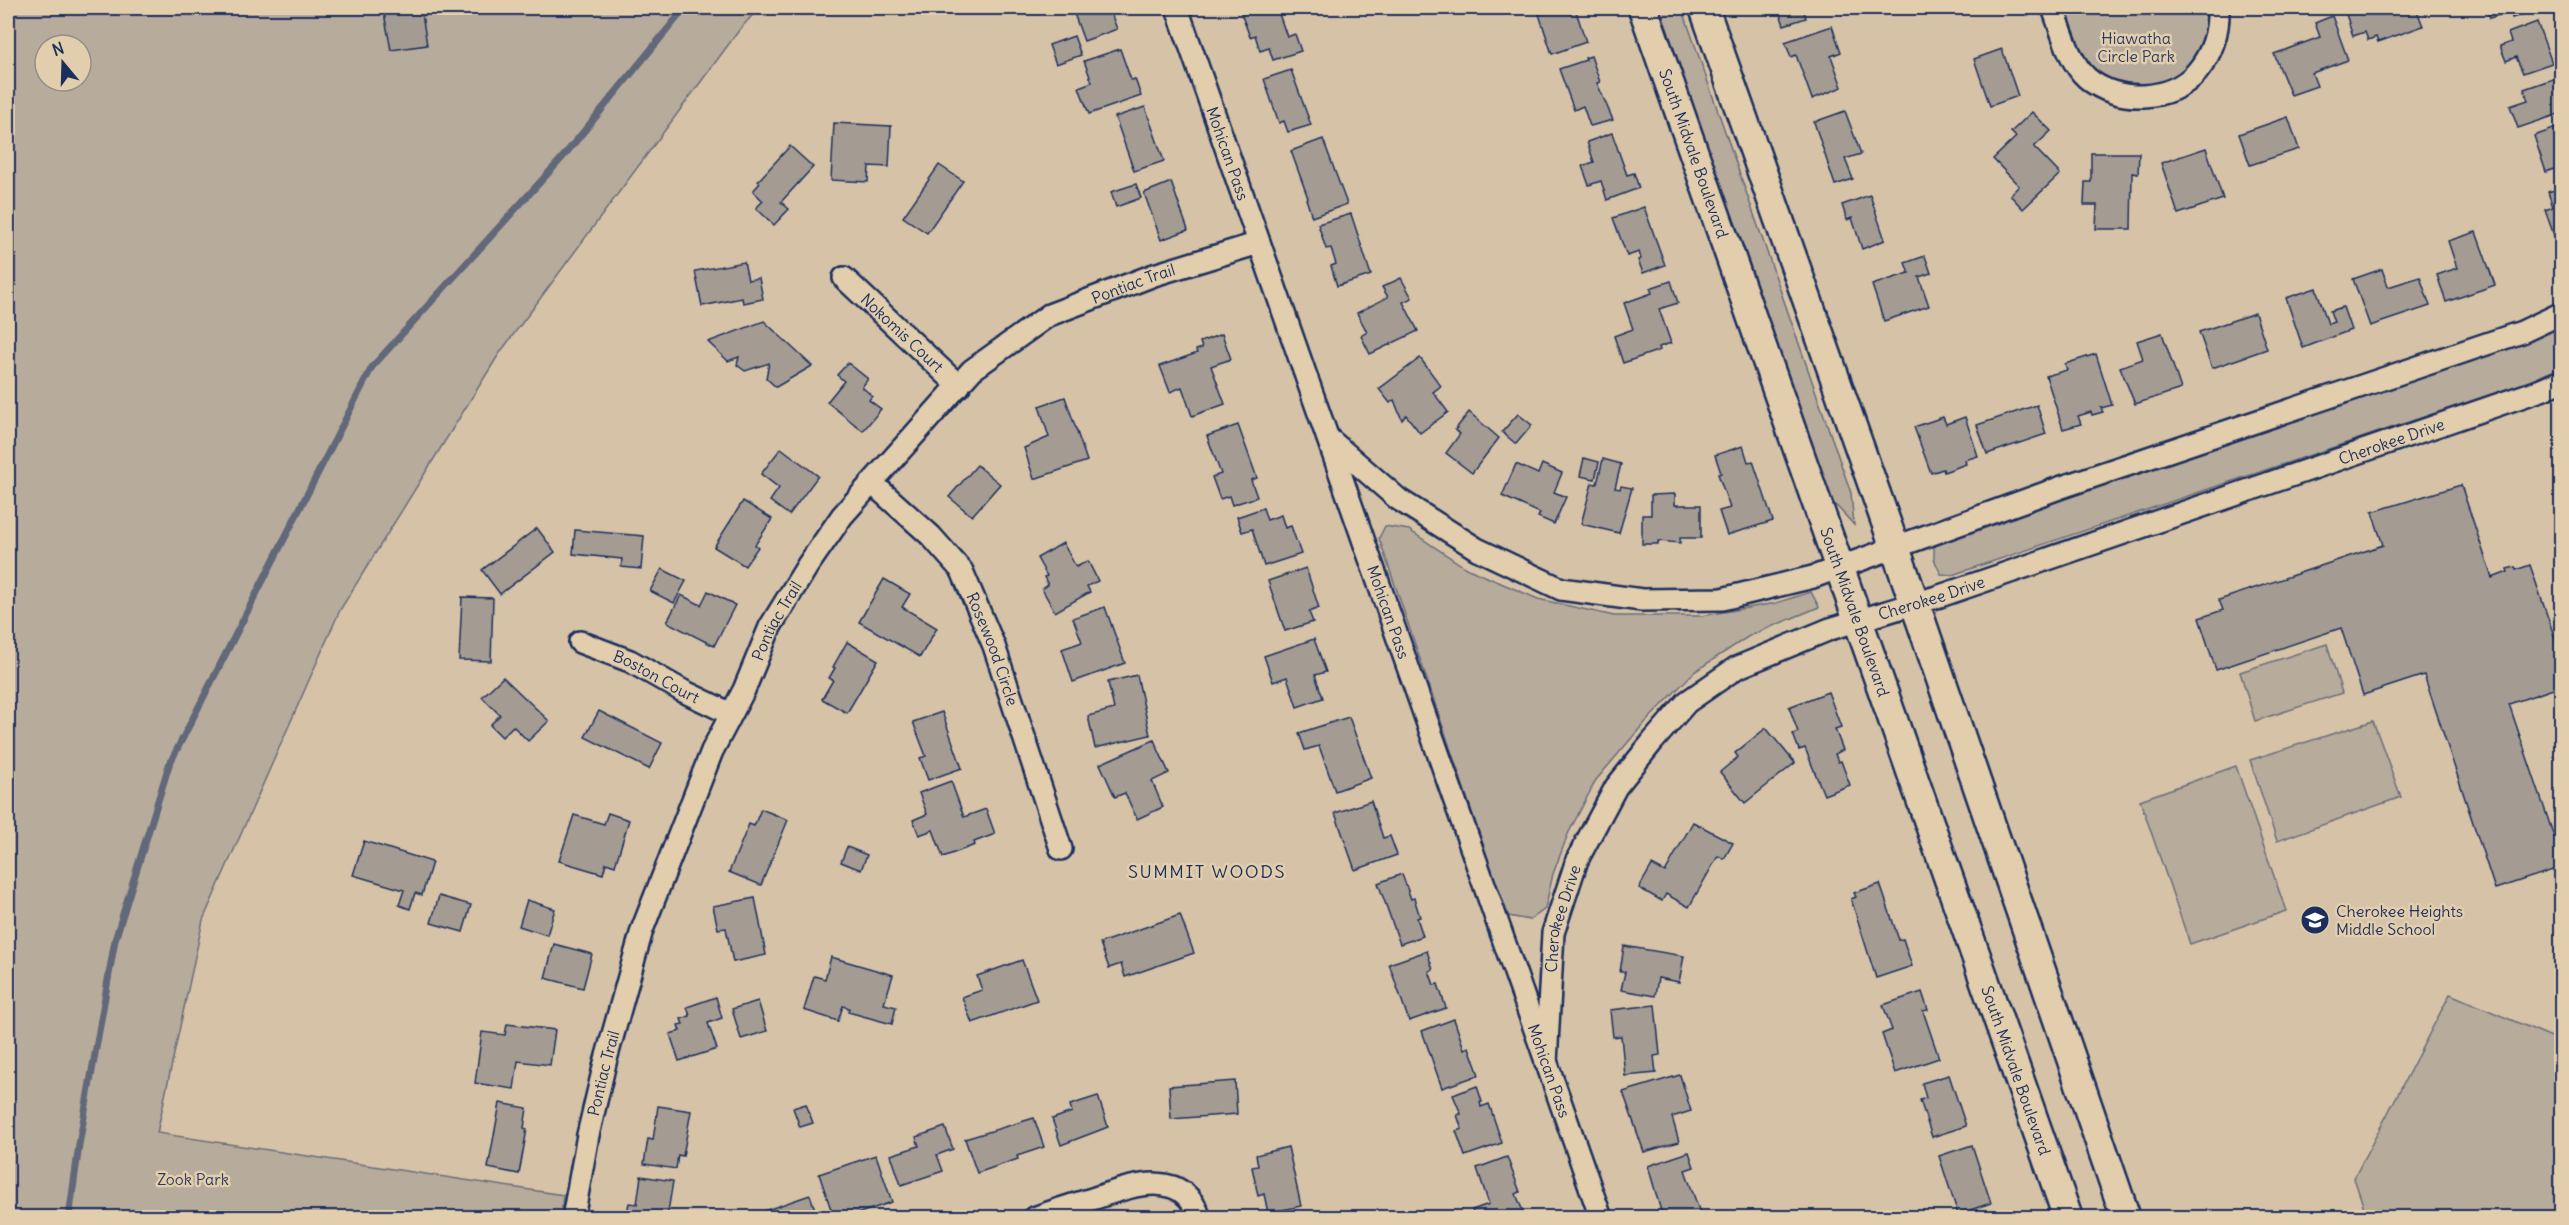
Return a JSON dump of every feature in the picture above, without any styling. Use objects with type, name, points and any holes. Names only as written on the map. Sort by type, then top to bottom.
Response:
[{"type":"main road","name":"South Midvale Boulevard","points":[[1643,8],[2068,1218]]},
{"type":"main road","points":[[1704,8],[1915,603],[2126,1218]]},
{"type":"street","name":"Mohican Pass","points":[[1177,8],[1600,1218]]},
{"type":"street","points":[[2053,8],[2066,41],[2085,77],[2103,89],[2118,95],[2139,97],[2159,93],[2195,74],[2207,57],[2217,30],[2218,8]]},
{"type":"street","name":"Pontiac Trail","points":[[573,1218],[588,1135],[642,930],[712,751],[776,618],[842,516],[972,370],[1048,315],[1154,275],[1259,243]]},
{"type":"street","name":"Nokomis Court","points":[[844,278],[959,386]]},
{"type":"street","points":[[1328,438],[1408,505],[1477,549],[1562,589],[1642,600],[1722,599],[1813,577],[2074,483],[2522,332],[2562,313]]},
{"type":"street","name":"Cherokee Drive","points":[[1546,1063],[1553,933],[1576,860],[1616,787],[1687,702],[1736,668],[1830,629],[1915,603],[2562,381]]},
{"type":"street","name":"Rosewood Circle","points":[[872,483],[931,536],[962,571],[994,646],[1061,849]]},
{"type":"street","name":"Boston Court","points":[[580,642],[630,662],[682,691],[731,714]]},
{"type":"street","points":[[1034,1218],[1129,1187],[1157,1184],[1173,1187],[1187,1196],[1200,1218]]},
{"type":"green space","name":"Zook Park","points":[[8,8],[759,8],[740,29],[499,354],[340,610],[203,920],[157,1133],[563,1195],[561,1217],[8,1217]]},
{"type":"green space","points":[[1657,8],[1682,8],[1851,493],[1854,525],[1831,500]]},
{"type":"green space","name":"Hiawatha Circle Park","points":[[2065,8],[2207,8],[2207,15],[2201,45],[2189,64],[2168,79],[2156,83],[2130,85],[2106,77],[2090,64],[2077,41]]},
{"type":"green space","points":[[2561,323],[2561,367],[2525,383],[1952,575],[1941,574],[1934,559],[1934,544],[1940,537],[2491,354]]},
{"type":"green space","points":[[1385,526],[1409,530],[1466,568],[1538,599],[1614,616],[1701,616],[1776,603],[1811,592],[1819,607],[1749,636],[1694,672],[1641,727],[1596,780],[1568,834],[1553,874],[1545,909],[1530,920],[1508,916],[1379,538]]},
{"type":"green space","points":[[2327,644],[2342,693],[2255,721],[2240,672]]},
{"type":"green space","points":[[2373,721],[2401,797],[2277,841],[2250,760]]},
{"type":"green space","points":[[2236,766],[2286,911],[2190,944],[2140,800]]},
{"type":"green space","points":[[2450,994],[2561,1041],[2561,1217],[2367,1217],[2354,1178]]},
{"type":"building","points":[[383,8],[421,8],[427,45],[391,50]]},
{"type":"building","points":[[1072,8],[1109,8],[1117,29],[1084,41]]},
{"type":"building","points":[[1239,8],[1277,8],[1287,37],[1295,34],[1301,51],[1273,60],[1269,48],[1260,51],[1255,35],[1250,37]]},
{"type":"building","points":[[1537,8],[1575,8],[1586,42],[1552,54]]},
{"type":"building","points":[[1778,8],[1803,8],[1806,18],[1784,25]]},
{"type":"building","points":[[2366,8],[2416,8],[2423,26],[2378,42],[2376,37],[2368,40],[2365,32],[2353,36],[2346,14]]},
{"type":"building","points":[[2487,8],[2543,8],[2512,18],[2510,11],[2490,18]]},
{"type":"building","points":[[2332,16],[2348,60],[2312,73],[2317,86],[2291,95],[2274,54],[2320,37],[2315,23]]},
{"type":"building","points":[[2537,22],[2552,63],[2523,73],[2516,57],[2506,61],[2500,46],[2511,42],[2508,33]]},
{"type":"building","points":[[1832,26],[1841,52],[1831,56],[1842,87],[1812,99],[1796,55],[1791,57],[1785,42]]},
{"type":"building","points":[[1074,36],[1081,55],[1056,64],[1049,45]]},
{"type":"building","points":[[1120,49],[1131,80],[1135,79],[1141,96],[1089,114],[1079,87],[1092,82],[1084,61]]},
{"type":"building","points":[[2002,49],[2018,96],[1990,106],[1974,59]]},
{"type":"building","points":[[1591,56],[1600,82],[1597,83],[1613,120],[1590,126],[1583,106],[1574,110],[1559,69],[1586,60],[1585,58]]},
{"type":"building","points":[[1291,70],[1311,125],[1288,132],[1284,121],[1279,123],[1264,79]]},
{"type":"building","points":[[2556,78],[2562,93],[2562,113],[2518,128],[2510,106],[2528,100],[2524,89]]},
{"type":"building","points":[[1145,107],[1164,161],[1134,171],[1115,117]]},
{"type":"building","points":[[1845,111],[1861,154],[1845,159],[1853,179],[1835,185],[1814,122]]},
{"type":"building","points":[[2032,112],[2051,131],[2034,147],[2060,174],[2023,209],[2010,195],[2019,186],[1993,159],[2016,137],[2011,132]]},
{"type":"building","points":[[2288,117],[2299,149],[2250,165],[2239,134]]},
{"type":"building","points":[[834,123],[891,126],[889,167],[869,166],[868,182],[831,180]]},
{"type":"building","points":[[2562,126],[2562,166],[2546,172],[2534,136]]},
{"type":"building","points":[[1612,133],[1627,175],[1634,173],[1639,188],[1607,200],[1601,181],[1589,185],[1582,166],[1594,162],[1587,142]]},
{"type":"building","points":[[1323,139],[1347,204],[1312,217],[1306,199],[1308,198],[1291,151]]},
{"type":"building","points":[[790,146],[813,167],[781,202],[789,209],[774,225],[756,208],[763,201],[753,191],[760,183],[758,181]]},
{"type":"building","points":[[2206,148],[2223,199],[2178,214],[2161,163]]},
{"type":"building","points":[[2091,153],[2139,153],[2138,174],[2132,173],[2131,229],[2096,229],[2097,205],[2084,205],[2085,182],[2091,182]]},
{"type":"building","points":[[939,165],[963,181],[927,233],[903,217]]},
{"type":"building","points":[[1171,182],[1188,230],[1161,240],[1144,193]]},
{"type":"building","points":[[1136,184],[1141,198],[1116,207],[1111,192]]},
{"type":"building","points":[[2562,188],[2562,243],[2557,244],[2545,210],[2553,207],[2548,192]]},
{"type":"building","points":[[1870,195],[1885,240],[1862,249],[1852,218],[1847,220],[1842,205]]},
{"type":"building","points":[[1644,207],[1665,265],[1643,273],[1638,260],[1641,259],[1639,252],[1627,256],[1613,218]]},
{"type":"building","points":[[1351,214],[1371,275],[1337,286],[1331,266],[1336,264],[1331,248],[1326,249],[1318,224]]},
{"type":"building","points":[[2476,232],[2495,285],[2446,302],[2437,275],[2457,268],[2448,241]]},
{"type":"building","points":[[1925,256],[1931,273],[1919,277],[1929,306],[1884,321],[1872,285],[1909,273],[1905,263]]},
{"type":"building","points":[[744,262],[748,280],[759,278],[763,299],[743,303],[742,298],[702,306],[695,271]]},
{"type":"building","points":[[2382,269],[2388,287],[2420,277],[2430,306],[2370,326],[2353,279]]},
{"type":"building","points":[[1401,278],[1412,298],[1403,302],[1418,331],[1370,354],[1361,336],[1367,332],[1357,313],[1388,297],[1382,287]]},
{"type":"building","points":[[1671,281],[1678,303],[1659,309],[1671,343],[1659,347],[1660,350],[1623,363],[1614,336],[1633,329],[1624,303],[1652,293],[1650,288]]},
{"type":"building","points":[[2316,288],[2328,324],[2334,322],[2330,311],[2343,307],[2351,330],[2303,348],[2286,298]]},
{"type":"building","points":[[2255,313],[2267,349],[2212,368],[2199,332]]},
{"type":"building","points":[[764,321],[812,366],[776,387],[766,378],[769,363],[745,371],[737,365],[739,357],[728,361],[708,342]]},
{"type":"building","points":[[2162,333],[2181,389],[2135,404],[2120,367],[2143,359],[2137,341]]},
{"type":"building","points":[[1222,334],[1231,359],[1211,366],[1225,404],[1192,416],[1182,387],[1170,392],[1160,366],[1197,353],[1196,350],[1202,348],[1200,342]]},
{"type":"building","points":[[2096,354],[2112,405],[2101,408],[2103,412],[2092,415],[2091,412],[2078,416],[2081,424],[2063,429],[2046,376],[2067,370],[2065,364]]},
{"type":"building","points":[[1420,358],[1441,386],[1433,392],[1448,412],[1420,433],[1406,415],[1402,420],[1394,400],[1390,403],[1379,389]]},
{"type":"building","points":[[848,363],[868,379],[862,387],[872,396],[869,400],[881,409],[863,431],[827,402],[844,381],[837,375]]},
{"type":"building","points":[[1065,397],[1087,461],[1034,479],[1024,448],[1049,437],[1039,406]]},
{"type":"building","points":[[2037,405],[2046,434],[1987,454],[1977,425]]},
{"type":"building","points":[[1469,412],[1499,438],[1472,473],[1446,453],[1460,434],[1455,430]]},
{"type":"building","points":[[1518,414],[1532,425],[1516,444],[1502,432]]},
{"type":"building","points":[[1943,417],[1946,424],[1965,417],[1978,456],[1965,460],[1966,464],[1944,472],[1943,469],[1931,473],[1914,427]]},
{"type":"building","points":[[1238,425],[1257,478],[1251,480],[1257,497],[1232,505],[1229,496],[1220,499],[1212,477],[1221,474],[1207,436]]},
{"type":"building","points":[[1743,446],[1748,462],[1753,461],[1773,521],[1727,535],[1719,511],[1730,508],[1718,474],[1721,473],[1715,455]]},
{"type":"building","points":[[781,448],[818,476],[789,515],[770,501],[779,488],[761,474]]},
{"type":"building","points":[[1584,458],[1599,462],[1595,479],[1580,476]]},
{"type":"building","points":[[1603,459],[1621,464],[1615,488],[1620,489],[1621,486],[1632,488],[1619,533],[1581,524],[1592,483],[1597,484]]},
{"type":"building","points":[[1516,464],[1538,474],[1542,464],[1562,473],[1554,492],[1566,497],[1554,524],[1538,517],[1540,513],[1502,496]]},
{"type":"building","points":[[977,465],[1000,484],[972,516],[949,497]]},
{"type":"building","points":[[2461,485],[2492,578],[2508,572],[2507,569],[2515,567],[2516,570],[2530,565],[2562,659],[2562,686],[2509,704],[2562,860],[2562,867],[2495,889],[2424,675],[2363,695],[2341,628],[2216,670],[2199,618],[2223,610],[2219,600],[2383,545],[2372,512]]},
{"type":"building","points":[[1675,494],[1675,505],[1701,505],[1701,538],[1680,538],[1680,543],[1658,541],[1658,544],[1642,544],[1642,515],[1651,515],[1651,495]]},
{"type":"building","points":[[743,501],[772,519],[755,545],[758,547],[745,566],[714,547]]},
{"type":"building","points":[[1263,508],[1267,520],[1281,515],[1285,528],[1291,526],[1301,554],[1264,566],[1252,529],[1242,532],[1237,517]]},
{"type":"building","points":[[537,528],[555,552],[500,594],[482,570]]},
{"type":"building","points":[[575,530],[644,536],[641,569],[621,567],[622,559],[573,554]]},
{"type":"building","points":[[1063,543],[1076,567],[1088,561],[1098,581],[1087,586],[1090,592],[1055,612],[1042,589],[1048,585],[1044,577],[1047,576],[1037,558]]},
{"type":"building","points":[[1306,568],[1319,608],[1309,612],[1313,622],[1285,631],[1268,581]]},
{"type":"building","points":[[662,569],[686,581],[674,603],[650,591]]},
{"type":"building","points":[[884,579],[910,594],[902,607],[937,628],[920,657],[859,622]]},
{"type":"building","points":[[708,591],[735,605],[714,646],[667,622],[681,595],[701,605]]},
{"type":"building","points":[[462,597],[493,598],[491,661],[459,660]]},
{"type":"building","points":[[1105,607],[1125,663],[1073,682],[1062,649],[1082,642],[1073,618]]},
{"type":"building","points":[[1314,639],[1326,672],[1315,675],[1323,698],[1297,707],[1287,677],[1273,682],[1264,656]]},
{"type":"building","points":[[847,642],[878,660],[847,713],[822,699],[833,680],[829,678],[835,668],[833,667]]},
{"type":"building","points":[[1137,675],[1150,735],[1095,748],[1088,716],[1114,709],[1108,682]]},
{"type":"building","points":[[503,677],[549,721],[528,741],[513,726],[502,737],[490,725],[500,715],[482,697]]},
{"type":"building","points":[[1828,692],[1841,727],[1835,729],[1843,750],[1835,754],[1838,762],[1841,761],[1850,785],[1824,795],[1805,748],[1799,750],[1793,734],[1798,732],[1789,707]]},
{"type":"building","points":[[599,711],[662,743],[649,769],[585,737]]},
{"type":"building","points":[[942,712],[962,768],[928,780],[920,758],[926,756],[913,722]]},
{"type":"building","points":[[1349,717],[1371,778],[1335,791],[1319,746],[1305,750],[1299,733]]},
{"type":"building","points":[[1766,728],[1795,763],[1745,803],[1720,772],[1738,757],[1735,753]]},
{"type":"building","points":[[1154,740],[1169,773],[1152,781],[1163,807],[1137,819],[1125,793],[1115,797],[1100,764]]},
{"type":"building","points":[[951,781],[964,817],[986,809],[995,834],[974,842],[975,845],[943,857],[933,830],[919,835],[913,820],[927,814],[919,793]]},
{"type":"building","points":[[1371,801],[1383,838],[1390,836],[1397,855],[1355,870],[1335,813]]},
{"type":"building","points":[[761,809],[788,820],[761,885],[729,872],[749,824],[754,826]]},
{"type":"building","points":[[608,813],[629,820],[615,866],[606,863],[603,874],[559,861],[574,815],[604,824]]},
{"type":"building","points":[[1693,822],[1733,843],[1724,859],[1718,856],[1689,907],[1666,894],[1662,901],[1639,888],[1652,865],[1665,872]]},
{"type":"building","points":[[364,841],[432,862],[422,895],[415,893],[410,909],[399,905],[404,890],[353,875]]},
{"type":"building","points":[[847,847],[867,855],[861,870],[841,862]]},
{"type":"building","points":[[1402,874],[1411,899],[1414,898],[1423,936],[1400,944],[1378,883]]},
{"type":"building","points":[[1880,884],[1899,940],[1903,939],[1912,966],[1876,978],[1851,899],[1856,897],[1854,893]]},
{"type":"building","points":[[439,896],[471,905],[463,932],[431,923]]},
{"type":"building","points":[[755,898],[766,955],[733,962],[726,928],[718,929],[713,906]]},
{"type":"building","points":[[527,900],[555,909],[547,935],[519,926]]},
{"type":"building","points":[[1180,915],[1194,953],[1125,977],[1121,964],[1109,968],[1100,943]]},
{"type":"building","points":[[554,944],[592,954],[583,988],[545,978]]},
{"type":"building","points":[[1624,946],[1684,956],[1679,982],[1658,978],[1655,996],[1621,990],[1625,972],[1620,972]]},
{"type":"building","points":[[1427,951],[1433,970],[1429,971],[1434,985],[1438,984],[1446,1008],[1409,1021],[1389,964]]},
{"type":"building","points":[[831,957],[893,975],[884,1004],[896,1007],[892,1024],[848,1012],[849,1008],[843,1006],[838,1021],[804,1010],[814,976],[825,979]]},
{"type":"building","points":[[1022,960],[1037,1000],[972,1023],[962,997],[982,990],[977,976]]},
{"type":"building","points":[[1922,992],[1928,1010],[1923,1011],[1939,1058],[1895,1073],[1882,1034],[1892,1030],[1883,1005]]},
{"type":"building","points":[[716,997],[722,1018],[708,1023],[717,1049],[679,1061],[670,1034],[680,1031],[678,1025],[683,1024],[681,1019],[690,1016],[687,1007]]},
{"type":"building","points":[[758,1001],[767,1031],[741,1039],[732,1009]]},
{"type":"building","points":[[1655,1005],[1660,1055],[1654,1056],[1656,1073],[1625,1076],[1621,1036],[1613,1037],[1610,1010]]},
{"type":"building","points":[[1454,1019],[1464,1049],[1469,1047],[1479,1075],[1442,1088],[1422,1031]]},
{"type":"building","points":[[507,1024],[555,1030],[550,1065],[518,1061],[514,1089],[475,1083],[482,1032],[505,1035]]},
{"type":"building","points":[[1680,1075],[1691,1111],[1672,1117],[1679,1142],[1644,1152],[1623,1092]]},
{"type":"building","points":[[1949,1075],[1966,1126],[1932,1137],[1920,1100],[1926,1098],[1922,1083]]},
{"type":"building","points":[[1235,1081],[1237,1114],[1171,1119],[1169,1086]]},
{"type":"building","points":[[1477,1086],[1482,1102],[1480,1102],[1481,1107],[1489,1104],[1502,1143],[1465,1156],[1456,1131],[1462,1129],[1457,1115],[1461,1114],[1453,1095]]},
{"type":"building","points":[[1098,1096],[1108,1127],[1061,1145],[1052,1119],[1072,1112],[1070,1105]]},
{"type":"building","points":[[500,1103],[527,1108],[524,1128],[527,1129],[519,1174],[488,1168]]},
{"type":"building","points":[[806,1104],[813,1123],[800,1127],[793,1108]]},
{"type":"building","points":[[658,1106],[691,1111],[683,1156],[678,1155],[676,1169],[644,1164],[648,1139],[653,1140]]},
{"type":"building","points":[[1034,1118],[1044,1147],[977,1173],[965,1139]]},
{"type":"building","points":[[945,1127],[953,1149],[937,1155],[943,1171],[901,1185],[891,1155],[919,1146],[916,1137]]},
{"type":"building","points":[[1972,1145],[1991,1203],[1958,1214],[1939,1156]]},
{"type":"building","points":[[1288,1147],[1301,1206],[1268,1213],[1264,1194],[1258,1196],[1252,1167],[1258,1166],[1256,1155]]},
{"type":"building","points":[[1689,1152],[1694,1167],[1685,1170],[1700,1213],[1686,1218],[1663,1218],[1648,1166]]},
{"type":"building","points":[[876,1155],[892,1202],[845,1218],[834,1218],[819,1174]]},
{"type":"building","points":[[1507,1157],[1520,1192],[1516,1194],[1524,1214],[1514,1218],[1475,1218],[1472,1210],[1489,1204],[1477,1168]]},
{"type":"building","points":[[641,1176],[673,1181],[667,1218],[626,1217],[629,1203],[637,1204]]},
{"type":"building","points":[[810,1195],[818,1218],[757,1218],[755,1214]]},
{"type":"waterway","points":[[69,1218],[79,1145],[115,940],[169,765],[372,367],[562,158],[685,8]]},
{"type":"place","name":"Cherokee Heights Middle School","points":[[2315,920]]},
{"type":"district","name":"SUMMIT WOODS","points":[[1207,872]]}]
